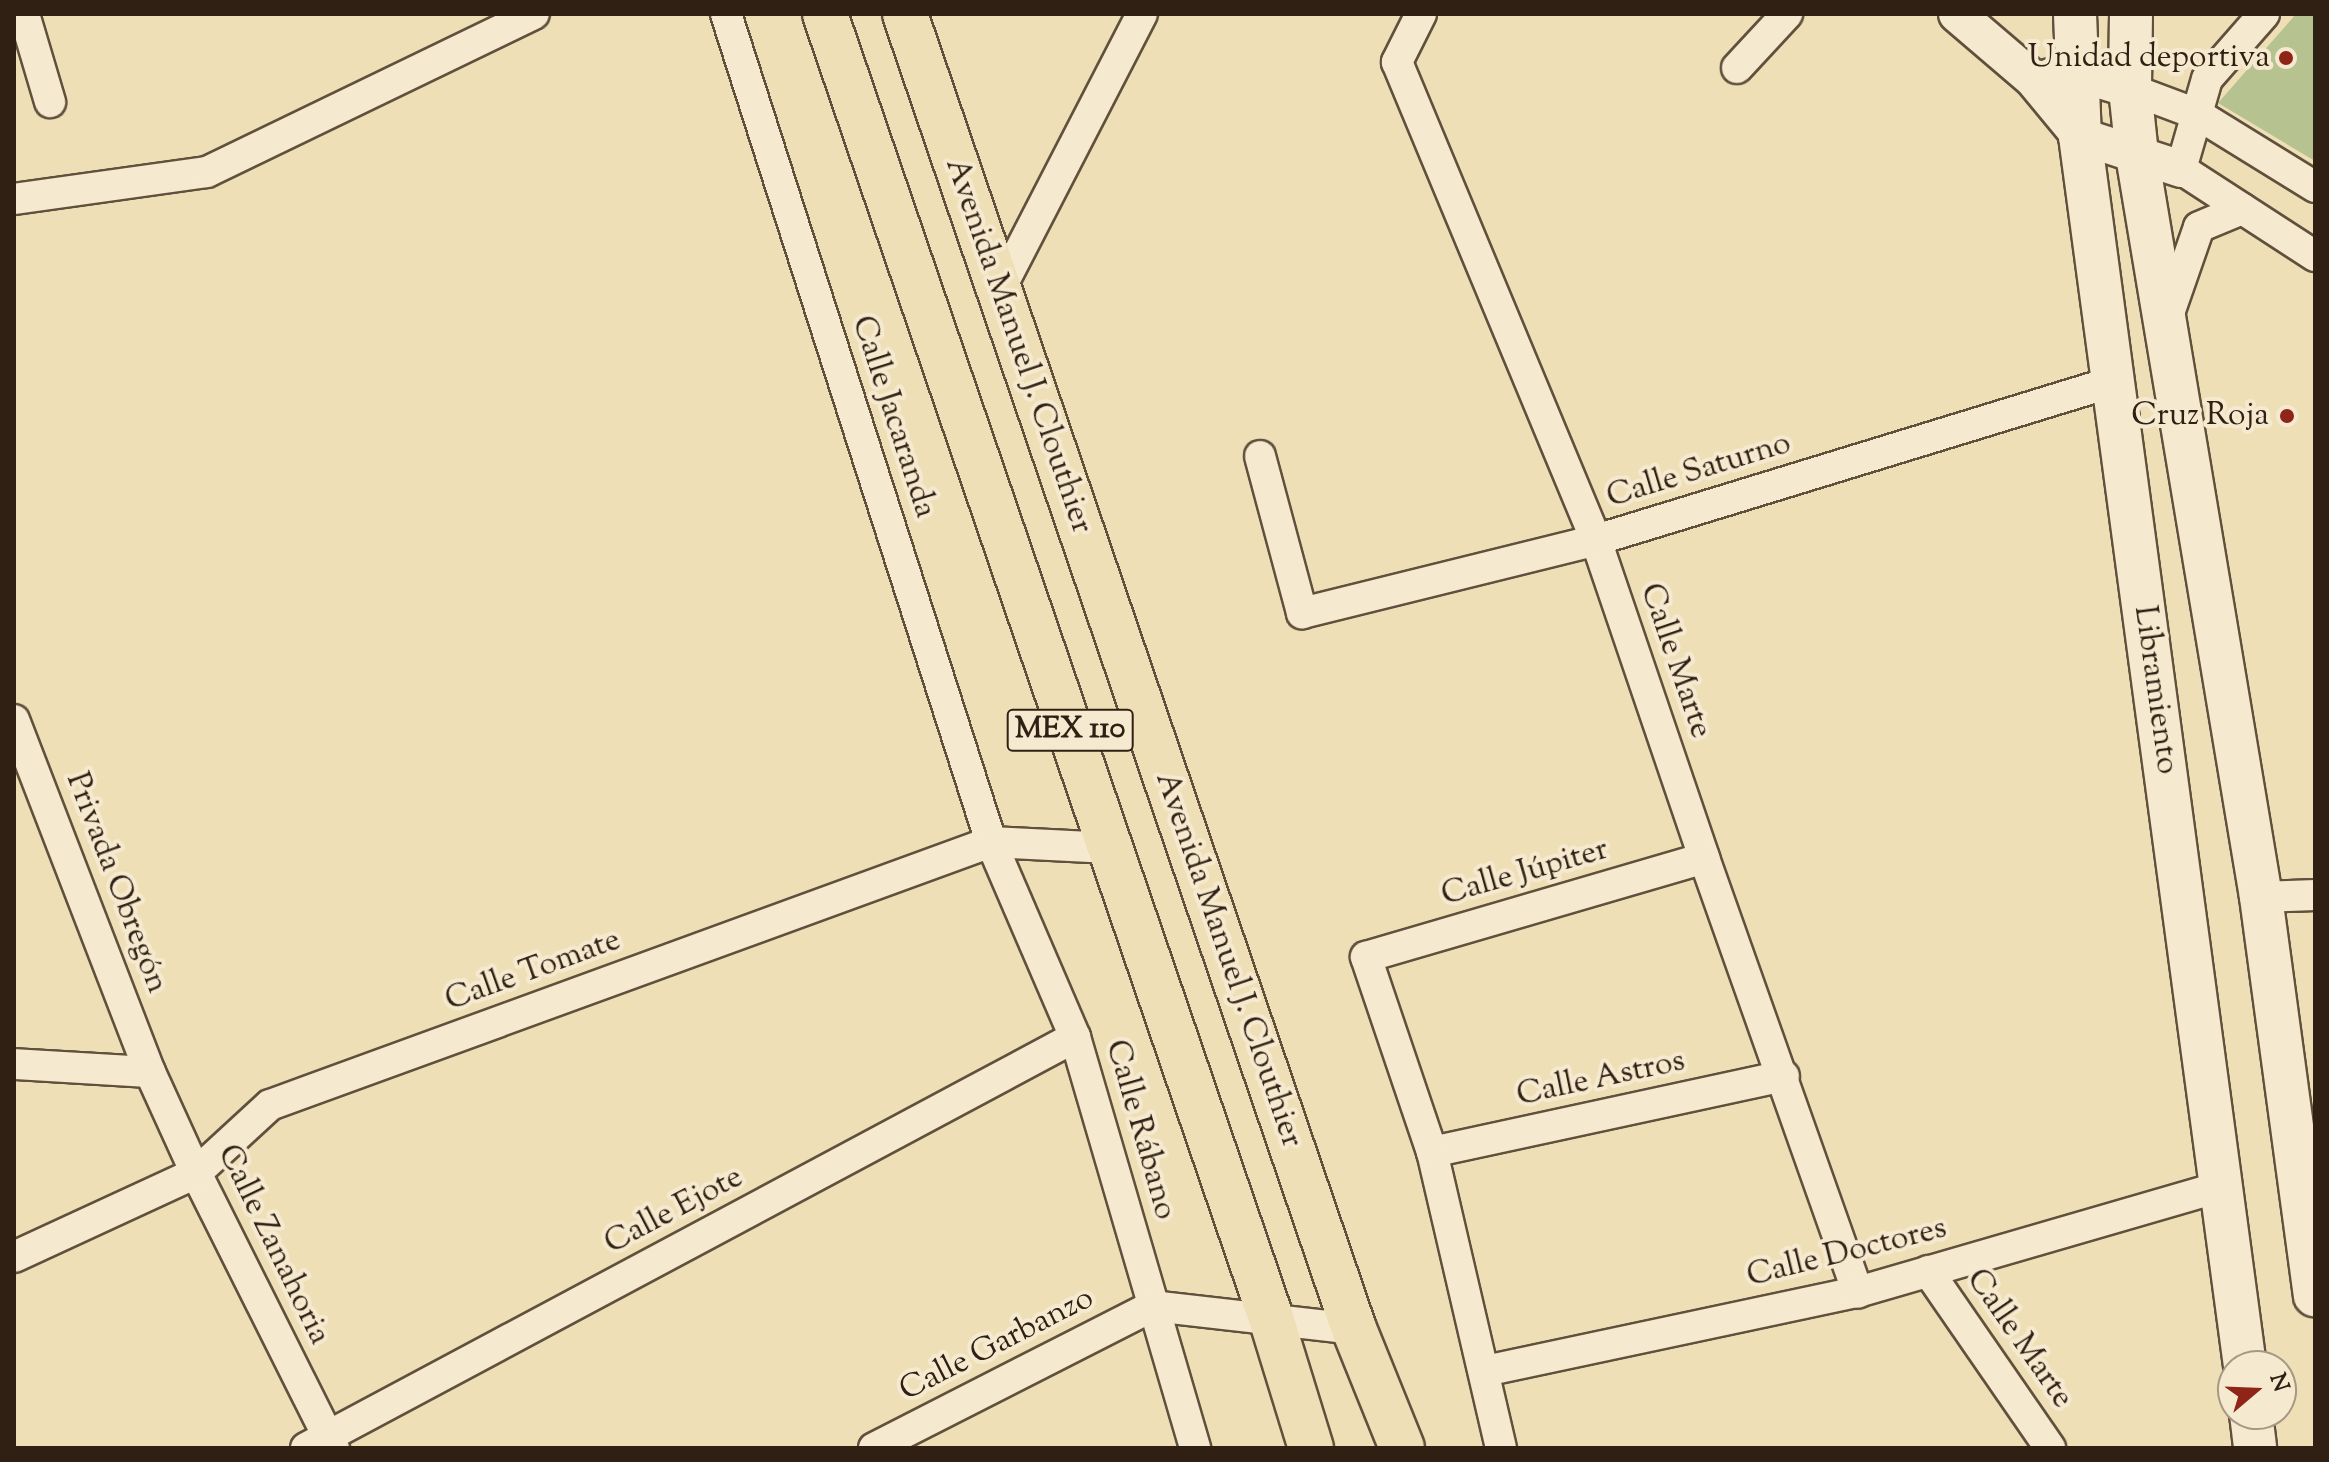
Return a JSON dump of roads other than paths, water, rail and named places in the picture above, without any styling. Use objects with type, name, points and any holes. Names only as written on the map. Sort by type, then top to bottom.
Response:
[{"type":"main road","name":"MEX 110","points":[[825,14],[1271,1318],[1311,1448]]},
{"type":"main road","name":"Avenida Manuel J. Clouthier","points":[[905,14],[1354,1329],[1402,1448]]},
{"type":"main road","name":"Libramiento","points":[[2075,14],[2080,136],[2243,1350]]},
{"type":"main road","points":[[2131,14],[2130,89],[2137,155],[2261,897],[2315,1295]]},
{"type":"street","points":[[24,14],[50,102]]},
{"type":"street","points":[[14,199],[207,172],[534,14]]},
{"type":"street","name":"Calle Jacaranda","points":[[726,14],[991,842]]},
{"type":"street","points":[[999,291],[1142,14]]},
{"type":"street","name":"Calle Marte","points":[[1421,14],[1397,62],[1596,540],[1704,858],[1784,1076],[1858,1292]]},
{"type":"street","points":[[1737,68],[1787,14]]},
{"type":"street","points":[[1957,14],[2033,79],[2080,136],[2181,169],[2315,256]]},
{"type":"street","points":[[2181,169],[2207,79],[2264,14]]},
{"type":"street","points":[[2033,79],[2077,73],[2197,114],[2315,187]]},
{"type":"street","points":[[2165,325],[2199,227],[2242,209]]},
{"type":"street","name":"Calle Saturno","points":[[1260,456],[1302,613],[1596,540],[2112,382]]},
{"type":"street","name":"Privada Obregón","points":[[14,720],[150,1072]]},
{"type":"street","name":"Calle Tomate","points":[[14,1257],[196,1173],[270,1105],[991,842],[1110,848]]},
{"type":"street","name":"Calle Rábano","points":[[991,842],[1075,1037],[1195,1448]]},
{"type":"street","name":"Calle Júpiter","points":[[1432,1152],[1366,957],[1704,858]]},
{"type":"street","points":[[2261,897],[2315,895]]},
{"type":"street","name":"Calle Ejote","points":[[323,1444],[1075,1037]]},
{"type":"street","points":[[14,1064],[150,1072]]},
{"type":"street","name":"Calle Zanahoria","points":[[150,1072],[323,1444]]},
{"type":"street","name":"Calle Astros","points":[[1432,1152],[1784,1076]]},
{"type":"street","points":[[1432,1152],[1501,1448]]},
{"type":"street","name":"Calle Doctores","points":[[1485,1371],[1858,1292],[2223,1186]]},
{"type":"street","name":"Calle Marte","points":[[1928,1271],[2050,1448]]},
{"type":"street","points":[[1153,1306],[1354,1329]]},
{"type":"street","name":"Calle Garbanzo","points":[[874,1448],[1153,1306]]},
{"type":"place","name":"Unidad deportiva","points":[[2286,58]]},
{"type":"place","name":"Cruz Roja","points":[[2287,416]]}]
